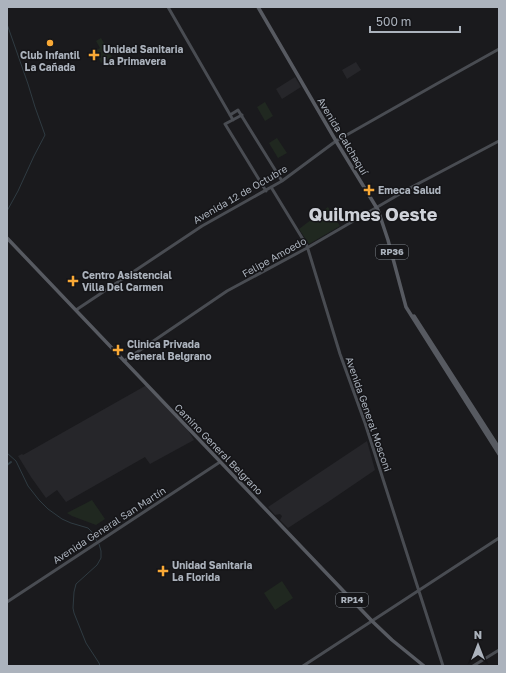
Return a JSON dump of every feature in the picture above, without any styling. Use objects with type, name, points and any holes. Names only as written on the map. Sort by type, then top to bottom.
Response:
[{"type":"main road","points":[[169,7],[233,120]]},
{"type":"main road","name":"Avenida Calchaquí","points":[[258,7],[382,218],[406,307],[499,454]]},
{"type":"main road","name":"Avenida 12 de Octubre","points":[[76,310],[202,226],[282,181],[336,141],[499,49]]},
{"type":"main road","points":[[230,114],[238,110],[242,115],[282,181]]},
{"type":"main road","points":[[242,115],[225,124],[266,190]]},
{"type":"main road","name":"Felipe Amoedo","points":[[124,361],[227,291],[307,248],[427,179],[499,140]]},
{"type":"main road","name":"Avenida General Mosconi","points":[[271,187],[306,244],[340,354],[364,419],[442,666]]},
{"type":"main road","name":"Camino General Belgrano","points":[[7,238],[372,621],[392,640],[424,666]]},
{"type":"main road","name":"Avenida Calchaquí","points":[[404,302],[499,448]]},
{"type":"main road","name":"Avenida General San Martín","points":[[7,602],[220,462]]},
{"type":"main road","points":[[303,666],[499,538]]},
{"type":"main road","points":[[473,666],[499,650]]},
{"type":"shaded area","points":[[101,38],[112,57],[101,63],[95,51],[100,48],[96,41]]},
{"type":"shaded area","points":[[356,62],[361,70],[347,79],[342,70]]},
{"type":"shaded area","points":[[295,77],[301,87],[282,99],[276,89]]},
{"type":"shaded area","points":[[265,102],[273,116],[265,121],[257,107]]},
{"type":"shaded area","points":[[277,138],[287,153],[278,158],[269,143]]},
{"type":"shaded area","points":[[328,207],[340,226],[309,244],[299,229]]},
{"type":"shaded area","points":[[146,384],[184,424],[194,440],[150,464],[145,457],[66,502],[57,490],[46,498],[18,456],[23,455],[145,386]]},
{"type":"shaded area","points":[[367,441],[375,470],[328,502],[288,528],[280,520],[282,516],[280,514],[275,515],[268,507]]},
{"type":"shaded area","points":[[92,500],[105,519],[96,525],[67,513]]},
{"type":"shaded area","points":[[282,581],[293,598],[275,610],[264,593]]},
{"type":"waterway","points":[[7,24],[45,135],[7,211]]},
{"type":"waterway","points":[[7,453],[16,461],[28,486],[48,509],[62,519],[88,528],[97,541]]},
{"type":"waterway","points":[[7,465],[11,462]]},
{"type":"waterway","points":[[99,544],[101,558],[97,565],[76,584],[73,608],[86,643],[100,666]]},
{"type":"place","name":"Club Infantil La Cañada","points":[[50,43]]},
{"type":"place","name":"Unidad Sanitaria La Primavera","points":[[94,55]]},
{"type":"place","name":"Emeca Salud","points":[[369,190]]},
{"type":"place","name":"Centro Asistencial Villa Del Carmen","points":[[73,281]]},
{"type":"place","name":"Clinica Privada General Belgrano","points":[[118,350]]},
{"type":"place","name":"Unidad Sanitaria La Florida","points":[[163,571]]},
{"type":"district","name":"Quilmes Oeste","points":[[373,215]]}]
